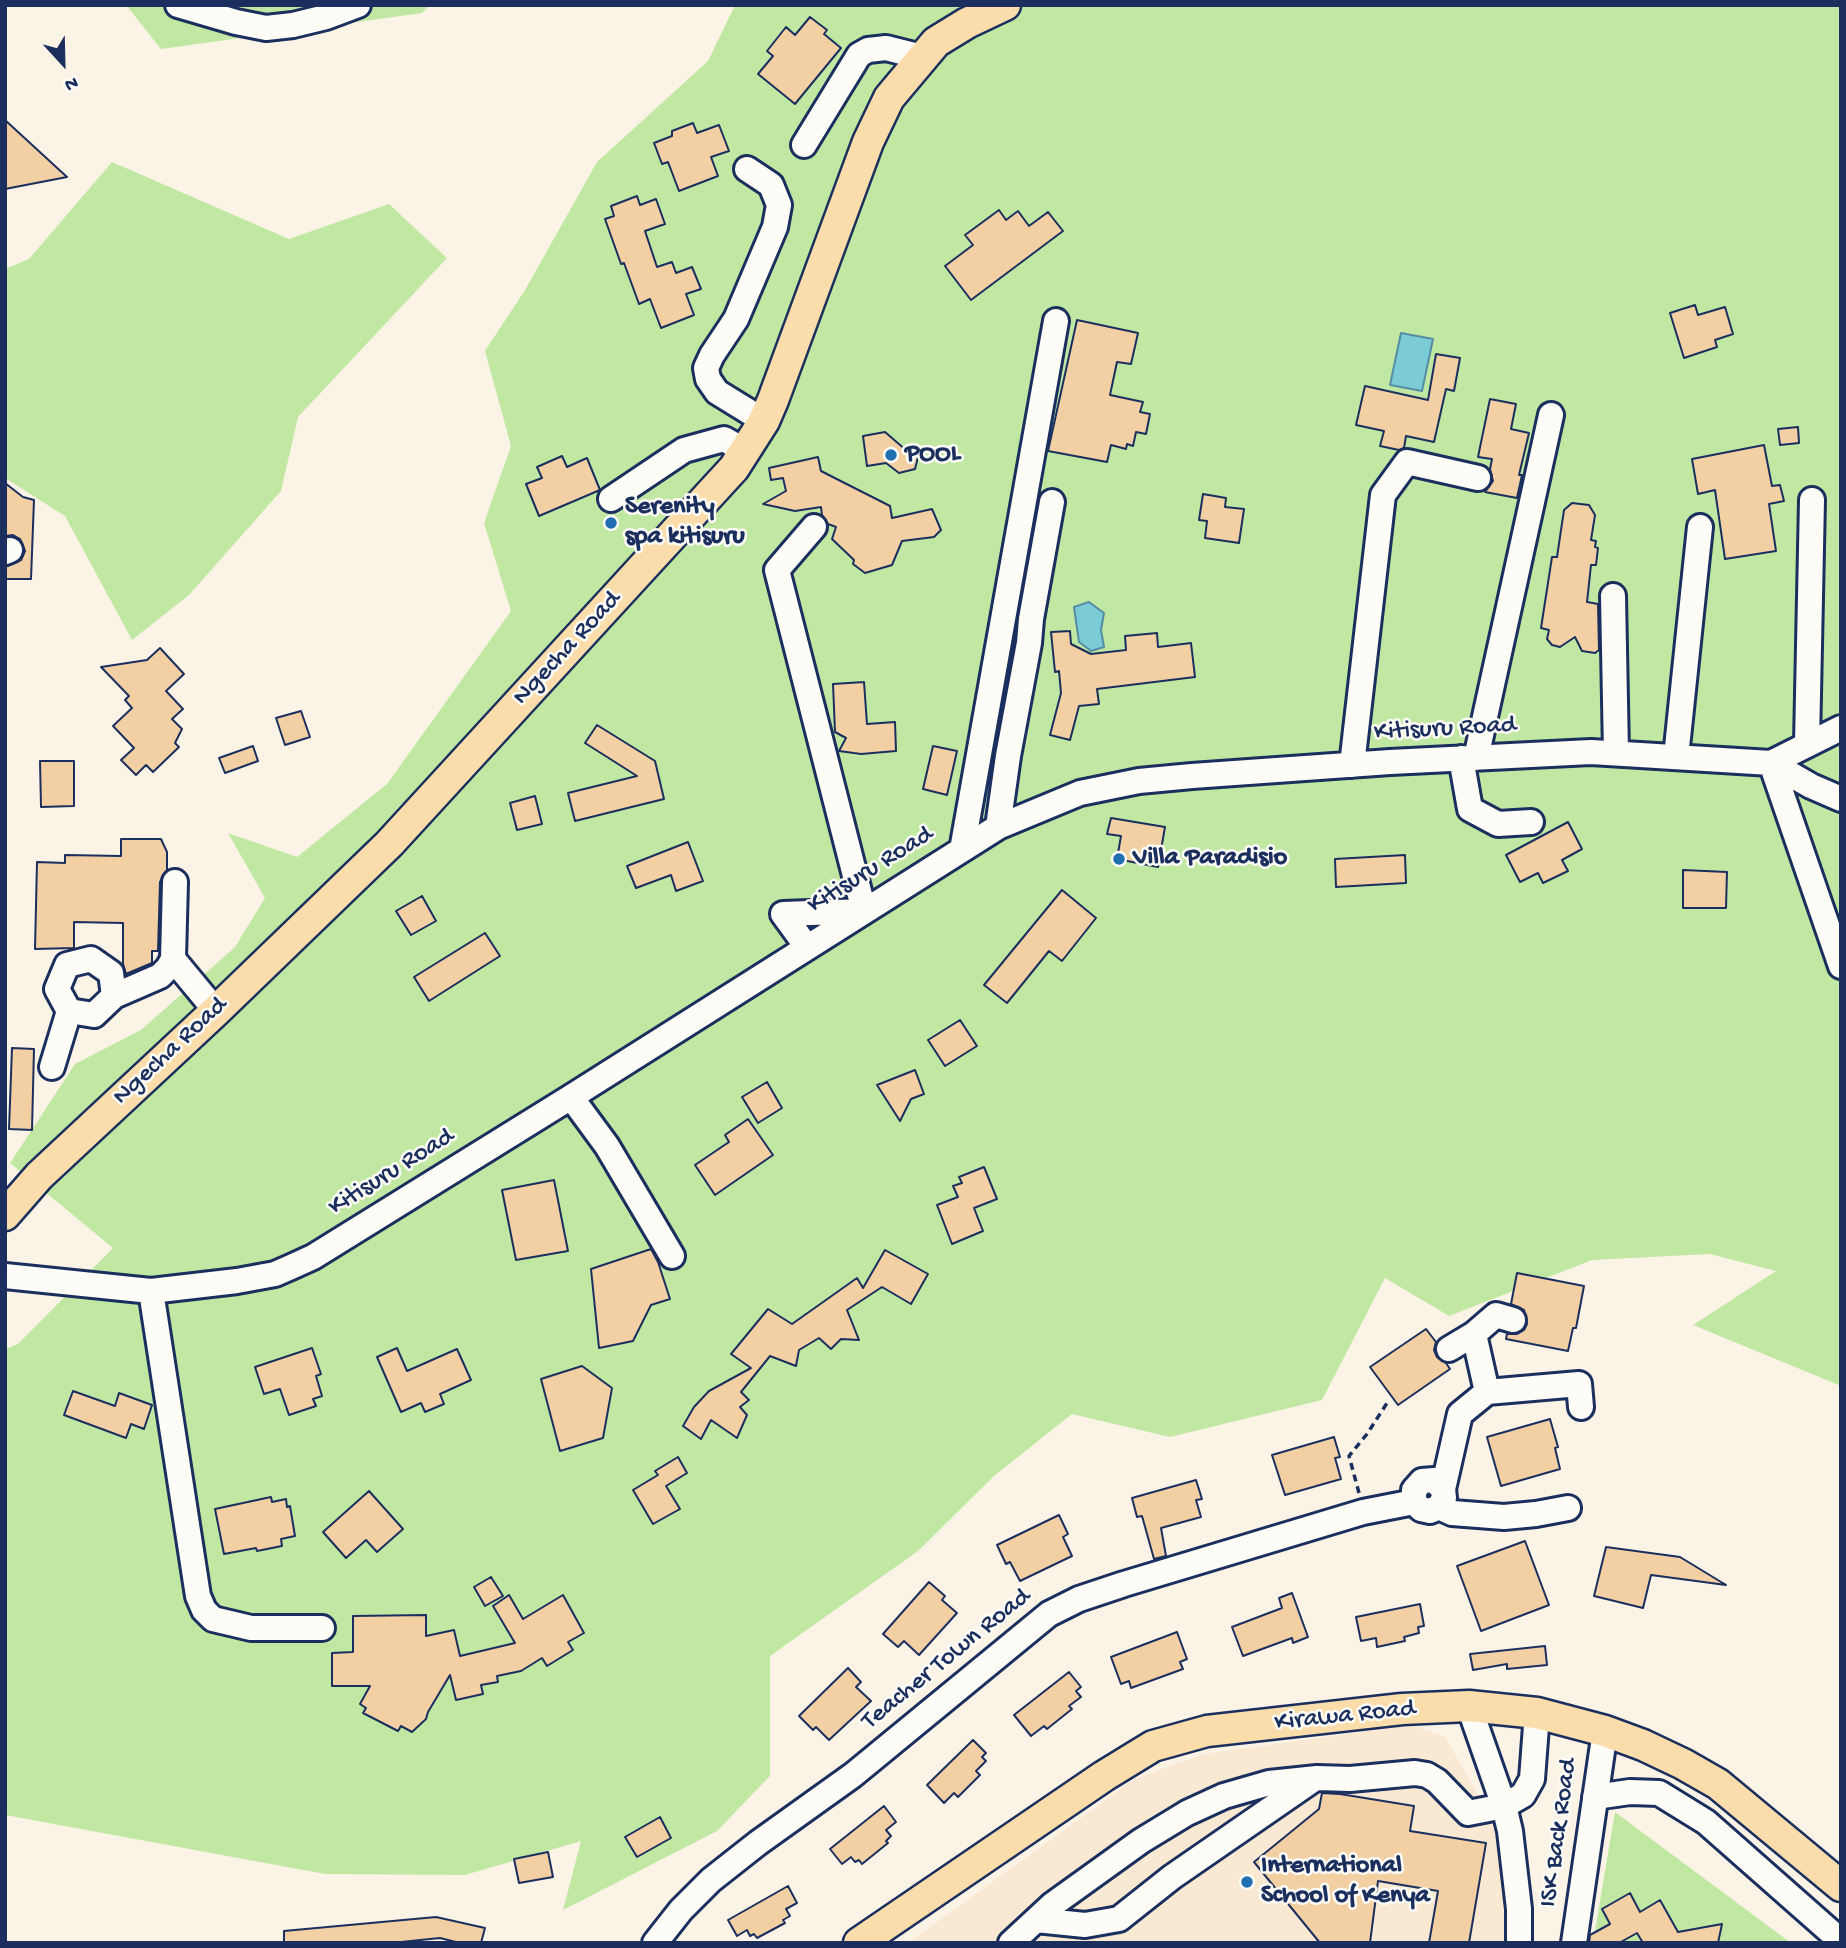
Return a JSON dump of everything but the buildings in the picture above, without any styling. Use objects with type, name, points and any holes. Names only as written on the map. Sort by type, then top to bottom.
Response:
[{"type":"main road","name":"Ngecha Road","points":[[5,1215],[39,1176],[216,1011],[389,844],[734,468],[764,421],[868,142],[889,98],[936,42],[1005,5]]},
{"type":"main road","name":"Kirawa Road","points":[[859,1943],[1082,1791],[1153,1746],[1207,1731],[1402,1709],[1469,1706],[1536,1713],[1605,1731],[1653,1750],[1718,1784],[1841,1886]]},
{"type":"street","points":[[178,5],[236,22],[266,27],[293,25],[358,5]]},
{"type":"street","points":[[804,145],[859,55],[868,50],[886,48],[922,57]]},
{"type":"street","points":[[747,169],[771,185],[779,205],[775,227],[736,319],[706,368],[708,379],[717,392],[764,421]]},
{"type":"street","points":[[962,850],[1056,320]]},
{"type":"street","points":[[1531,822],[1498,824],[1470,809],[1469,758],[1551,415]]},
{"type":"street","points":[[611,499],[684,450],[724,439],[745,451]]},
{"type":"street","points":[[1352,765],[1383,495],[1407,462],[1478,478]]},
{"type":"street","points":[[1807,743],[1812,500]]},
{"type":"street","points":[[998,827],[1052,502]]},
{"type":"street","points":[[807,947],[783,914],[864,911],[776,570],[814,527]]},
{"type":"street","points":[[1676,757],[1700,527]]},
{"type":"street","points":[[1613,596],[1616,753]]},
{"type":"street","points":[[1771,763],[1841,728]]},
{"type":"street","name":"Kitisuru Road","points":[[5,1276],[151,1291],[237,1281],[291,1268],[571,1097],[998,827],[1080,793],[1111,786],[1192,776],[1469,758],[1616,753],[1771,763]]},
{"type":"street","points":[[1771,763],[1811,786],[1841,799]]},
{"type":"street","points":[[1771,763],[1841,966]]},
{"type":"street","points":[[69,1010],[94,1015],[114,996],[160,976],[168,968],[173,959],[175,882]]},
{"type":"street","points":[[52,1067],[69,1010],[57,989],[67,965],[91,958],[111,973],[114,996]]},
{"type":"street","points":[[173,959],[216,1011]]},
{"type":"street","points":[[571,1097],[607,1146],[672,1256]]},
{"type":"street","points":[[151,1291],[198,1596],[204,1610],[213,1619],[251,1628],[322,1628]]},
{"type":"street","points":[[1449,1349],[1474,1334],[1496,1315],[1513,1320]]},
{"type":"street","points":[[1474,1334],[1488,1391]]},
{"type":"street","points":[[1568,1508],[1504,1517],[1452,1513],[1441,1498],[1460,1414],[1488,1391],[1579,1384],[1581,1407]]},
{"type":"street","name":"Teacher Town Road","points":[[655,1943],[681,1910],[711,1880],[853,1775],[1048,1614],[1090,1595],[1363,1512],[1414,1502],[1414,1490],[1422,1481],[1434,1480],[1441,1498]]},
{"type":"street","points":[[1469,1706],[1504,1806],[1516,1866],[1519,1943]]},
{"type":"street","points":[[1011,1943],[1052,1905],[1187,1813],[1224,1796],[1269,1783],[1415,1773],[1427,1775],[1437,1781],[1468,1813],[1504,1806],[1523,1795],[1532,1779],[1536,1713]]},
{"type":"street","name":"ISK Back Road","points":[[1574,1943],[1605,1731]]},
{"type":"street","points":[[1036,1920],[1085,1926],[1119,1919],[1172,1877],[1317,1778]]},
{"type":"street","points":[[1595,1797],[1630,1792],[1659,1793],[1706,1822],[1841,1941]]},
{"type":"path","points":[[1363,1512],[1349,1456],[1367,1434],[1388,1400]]},
{"type":"shaded area","name":"International School of Kenya","points":[[1412,1725],[1445,1737],[1494,1822],[1510,1943],[908,1943],[1135,1779],[1203,1754]]},
{"type":"green space","points":[[126,5],[430,5],[422,13],[161,49]]},
{"type":"green space","points":[[735,5],[1841,5],[1841,1386],[1693,1325],[1776,1271],[1710,1254],[1592,1260],[1449,1316],[1385,1278],[1322,1400],[1170,1437],[1072,1414],[994,1476],[918,1551],[770,1656],[770,1776],[717,1831],[563,1910],[581,1841],[465,1875],[325,1874],[5,1815],[5,1349],[18,1344],[113,1248],[10,1163],[75,1064],[141,1030],[235,947],[265,898],[228,833],[297,857],[387,784],[511,611],[484,523],[511,446],[485,351],[525,290],[597,162],[708,61]]},
{"type":"green space","points":[[112,162],[289,239],[389,204],[447,258],[298,417],[281,491],[189,595],[132,640],[65,516],[5,478],[5,269],[29,259]]},
{"type":"green space","points":[[1615,1812],[1791,1943],[1593,1943]]},
{"type":"water","points":[[1401,333],[1433,339],[1422,391],[1390,385]]},
{"type":"water","points":[[1089,602],[1104,613],[1101,630],[1104,647],[1091,651],[1079,642],[1074,607]]},
{"type":"place","name":"POOL","points":[[891,455]]},
{"type":"place","name":"Serenity spa kitisuru","points":[[611,523]]},
{"type":"place","name":"Villa Paradisio","points":[[1119,859]]},
{"type":"place","name":"International School of Kenya","points":[[1247,1882]]}]
